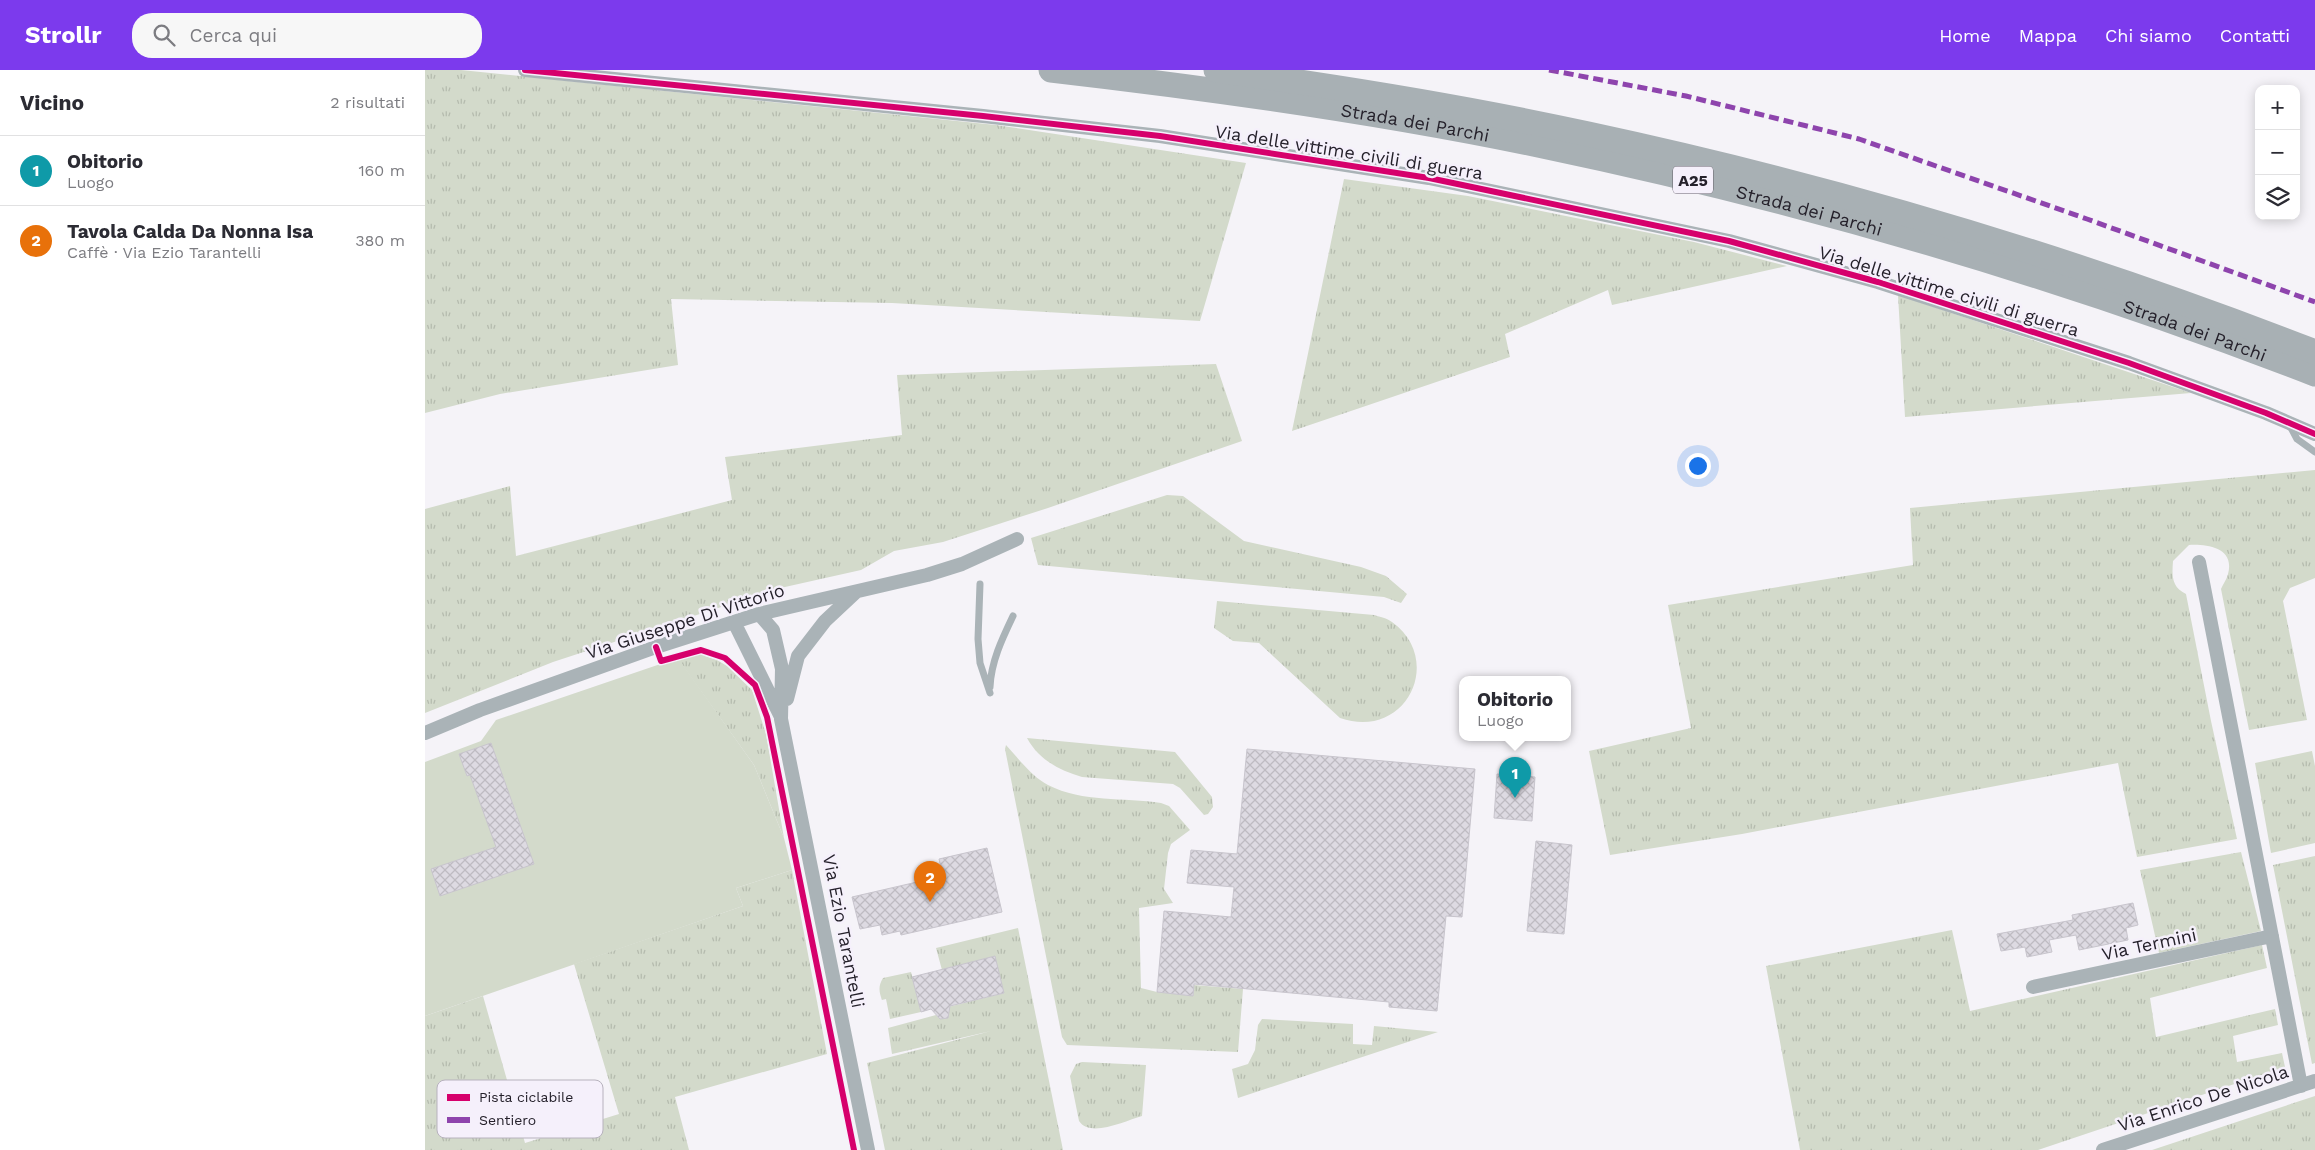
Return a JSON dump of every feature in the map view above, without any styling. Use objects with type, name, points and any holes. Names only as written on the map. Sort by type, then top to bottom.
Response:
[{"type":"highway","name":"Strada dei Parchi","points":[[1051,70],[1246,95],[1418,122],[1541,145],[1720,186],[1875,226],[2014,268],[2146,312],[2315,374]]},
{"type":"highway","name":"Strada dei Parchi","points":[[1216,70],[1357,91],[1528,122],[1636,144],[1795,184],[1943,225],[2034,253],[2151,292],[2315,352]]},
{"type":"street","name":"Via delle vittime civili di guerra","points":[[525,70],[983,116],[1160,136],[1429,178],[1729,241],[1878,282],[2129,363],[2315,434]]},
{"type":"street","name":"Via Giuseppe Di Vittorio","points":[[425,732],[656,647],[759,614],[962,564],[1017,539]]},
{"type":"street","points":[[2199,562],[2301,1086]]},
{"type":"street","points":[[781,719],[798,656],[825,621],[857,591]]},
{"type":"street","points":[[759,614],[773,630],[781,669],[781,719]]},
{"type":"street","points":[[734,622],[781,719]]},
{"type":"street","name":"Via Ezio Tarantelli","points":[[781,719],[868,1150]]},
{"type":"street","name":"Via Termini","points":[[2033,987],[2272,936]]},
{"type":"street","name":"Via Enrico De Nicola","points":[[2103,1150],[2315,1081]]},
{"type":"lane","points":[[2287,422],[2297,439],[2315,452]]},
{"type":"lane","points":[[980,584],[978,639],[980,663],[990,693],[990,676],[999,645],[1013,616]]},
{"type":"green space","points":[[425,70],[461,70],[996,125],[1246,163],[1200,321],[892,303],[671,299],[678,365],[500,394],[425,413]]},
{"type":"green space","points":[[1344,179],[1468,196],[1694,242],[1787,266],[1612,305],[1608,290],[1505,334],[1510,357],[1292,431]]},
{"type":"green space","points":[[1898,295],[2191,393],[1905,417]]},
{"type":"green space","points":[[1216,364],[1242,441],[943,542],[894,551],[861,570],[776,589],[553,662],[425,713],[425,509],[510,486],[516,556],[732,500],[725,457],[902,435],[897,375]]},
{"type":"green space","points":[[2315,470],[2315,578],[2290,588],[2283,601],[2307,720],[2249,730],[2221,589],[2228,574],[2228,558],[2224,553],[2212,547],[2189,545],[2173,561],[2173,580],[2177,588],[2186,594],[2237,839],[2137,857],[2118,763],[1742,834],[1610,855],[1589,751],[1691,728],[1668,605],[1913,565],[1910,508]]},
{"type":"green space","points":[[1167,495],[1183,496],[1244,541],[1361,567],[1386,576],[1407,594],[1401,603],[1384,597],[1038,565],[1031,538]]},
{"type":"green space","points":[[1217,601],[1374,615],[1388,620],[1408,638],[1416,656],[1416,675],[1411,693],[1399,708],[1383,718],[1363,722],[1340,718],[1259,643],[1233,641],[1214,628]]},
{"type":"green space","points":[[705,652],[705,656],[727,666],[752,690],[766,734],[784,838],[754,765],[678,659]]},
{"type":"green space","points":[[678,658],[754,765],[784,838],[792,870],[736,888],[743,906],[425,1016],[425,762],[481,741],[496,720]]},
{"type":"green space","points":[[1027,738],[1175,752],[1212,797],[1213,807],[1208,814],[1204,815],[1180,788],[1173,784],[1082,777],[1050,763],[1037,752]]},
{"type":"green space","points":[[1006,745],[1031,772],[1048,785],[1075,795],[1161,803],[1169,806],[1190,830],[1171,844],[1168,853],[1164,889],[1173,903],[1139,908],[1141,988],[1157,992],[1193,996],[1194,985],[1243,989],[1238,1052],[1067,1045],[1062,1037],[1005,749]]},
{"type":"green space","points":[[2312,751],[2315,766],[2315,843],[2271,853],[2255,763]]},
{"type":"green space","points":[[2241,852],[2261,931],[2159,953],[2140,870]]},
{"type":"green space","points":[[2315,856],[2315,1063],[2312,1064],[2273,865]]},
{"type":"green space","points":[[792,870],[827,1054],[675,1097],[689,1150],[425,1150],[425,1016],[483,996],[507,1080],[437,1080],[437,1138],[524,1138],[525,1143],[541,1138],[603,1138],[603,1119],[619,1114],[574,964],[743,906],[736,888]]},
{"type":"green space","points":[[1018,928],[1063,1150],[885,1150],[867,1063],[991,1031],[892,1054],[888,1028],[936,1015],[940,1019],[946,1018],[949,1015],[948,1007],[1004,993],[942,970],[936,948]]},
{"type":"green space","points":[[1952,930],[1970,1011],[2262,945],[2267,968],[2150,998],[2156,1037],[2275,1009],[2278,1025],[2233,1036],[2237,1062],[2282,1053],[2285,1067],[2038,1150],[1800,1150],[1766,966]]},
{"type":"green space","points":[[911,972],[921,1012],[890,1019],[886,999],[882,1000],[880,994],[881,981],[883,978]]},
{"type":"green space","points":[[1262,1019],[1353,1024],[1353,1044],[1372,1045],[1374,1026],[1438,1032],[1238,1098],[1232,1069],[1248,1064],[1255,1050],[1258,1025]]},
{"type":"green space","points":[[1082,1062],[1146,1065],[1142,1116],[1108,1127],[1091,1128],[1084,1126],[1079,1121],[1070,1076],[1076,1064]]},
{"type":"green space","points":[[2315,1096],[2315,1150],[2152,1150]]},
{"type":"building","points":[[491,743],[534,864],[440,896],[431,869],[496,847],[470,775],[467,776],[459,754]]},
{"type":"building","points":[[1247,749],[1475,769],[1462,917],[1446,916],[1437,1011],[1389,1007],[1389,1002],[1194,984],[1193,996],[1157,992],[1164,911],[1231,917],[1234,887],[1187,883],[1191,850],[1237,854]]},
{"type":"building","points":[[1497,774],[1535,777],[1532,821],[1494,818]]},
{"type":"building","points":[[1536,841],[1572,845],[1564,934],[1527,931]]},
{"type":"building","points":[[987,848],[1002,912],[901,935],[900,931],[882,935],[880,925],[860,929],[852,897],[943,876],[939,859]]},
{"type":"building","points":[[2133,903],[2138,925],[2126,928],[2128,940],[2079,950],[2076,935],[2049,940],[2052,952],[2027,957],[2025,947],[2001,951],[1997,934],[2073,920],[2072,915]]},
{"type":"building","points":[[995,956],[1004,993],[950,1006],[948,1018],[940,1019],[931,1009],[921,1012],[912,977]]},
{"type":"marked path","points":[[1549,70],[1686,96],[1859,139],[2315,302]]},
{"type":"cycle path","points":[[525,70],[983,116],[1160,136],[1429,178],[1729,241],[1878,282],[2129,363],[2266,413],[2315,434]]},
{"type":"cycle path","points":[[656,647],[661,661],[701,650],[725,658],[755,685],[767,717],[854,1150]]},
{"type":"place","name":"Obitorio","points":[[1515,798]]},
{"type":"place","name":"Tavola Calda Da Nonna Isa","points":[[930,902]]}]
